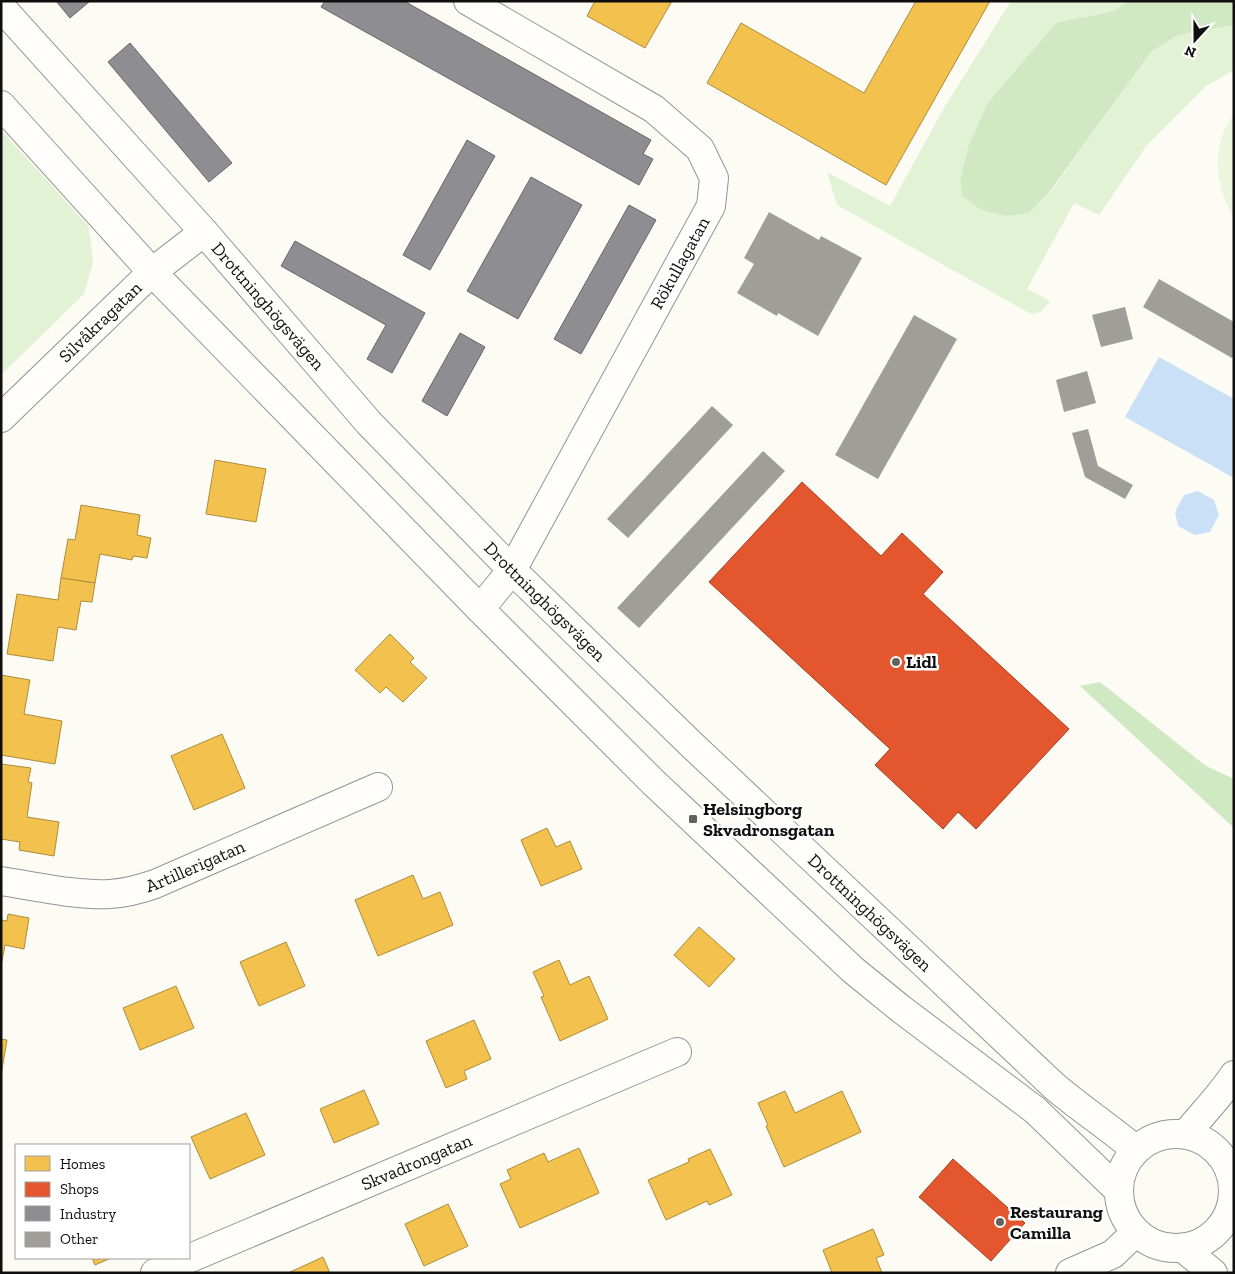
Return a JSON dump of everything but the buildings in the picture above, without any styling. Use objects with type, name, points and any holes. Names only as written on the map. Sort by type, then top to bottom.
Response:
[{"type":"street","name":"Rökullagatan","points":[[468,1],[654,108],[700,149],[714,178],[711,206],[512,570],[480,610]]},
{"type":"street","name":"Drottninghögsvägen","points":[[1,7],[204,232],[369,423],[512,570],[692,746],[1054,1086],[1089,1114],[1111,1128],[1136,1150]]},
{"type":"street","points":[[1,105],[152,272],[480,610],[653,782],[854,970],[1035,1110],[1118,1190]]},
{"type":"street","name":"Silvåkragatan","points":[[1,418],[152,272],[204,232]]},
{"type":"street","name":"Artillerigatan","points":[[1,881],[85,893],[109,894],[140,889],[378,787]]},
{"type":"street","name":"Skvadrongatan","points":[[190,1258],[677,1052]]},
{"type":"street","points":[[1186,1134],[1224,1090],[1234,1075]]},
{"type":"street","points":[[1164,1134],[1186,1134],[1200,1139],[1213,1147],[1232,1166],[1234,1197],[1230,1227],[1218,1231],[1196,1246],[1166,1248],[1150,1242],[1136,1232],[1123,1212],[1118,1190],[1121,1175],[1127,1162],[1144,1143],[1164,1134]]},
{"type":"street","points":[[1070,1273],[1113,1254],[1136,1232]]},
{"type":"street","points":[[1183,1248],[1213,1273]]},
{"type":"street","name":"Skvadrongatan","points":[[155,1273],[188,1259]]},
{"type":"green space","points":[[1011,1],[1129,1],[1115,11],[1083,17],[987,104],[968,147],[960,181],[962,196],[981,210],[1006,216],[1029,213],[1049,194],[1151,52],[1178,35],[1234,25],[1234,70],[1206,86],[1147,145],[1099,215],[1074,203],[1027,289],[1050,301],[1041,312],[1031,314],[837,205],[827,172],[890,206],[944,108]]},
{"type":"green space","points":[[1129,1],[1234,1],[1234,25],[1178,35],[1151,52],[1048,194],[1029,213],[1006,216],[981,210],[962,196],[960,181],[968,147],[987,104],[1056,23],[1114,11]]},
{"type":"green space","points":[[1234,114],[1234,219],[1219,180],[1218,152],[1226,126]]},
{"type":"green space","points":[[1,130],[89,227],[93,262],[84,294],[1,375]]},
{"type":"green space","points":[[1100,682],[1206,766],[1234,779],[1234,828],[1080,686]]},
{"type":"water","points":[[1159,357],[1234,399],[1234,478],[1125,417]]},
{"type":"water","points":[[1198,491],[1214,500],[1219,515],[1210,532],[1195,535],[1178,526],[1175,512],[1184,495]]},
{"type":"place","name":"Lidl","points":[[896,662]]},
{"type":"place","name":"Helsingborg Skvadronsgatan","points":[[693,819]]},
{"type":"place","name":"Restaurang Camilla","points":[[1000,1222]]}]
